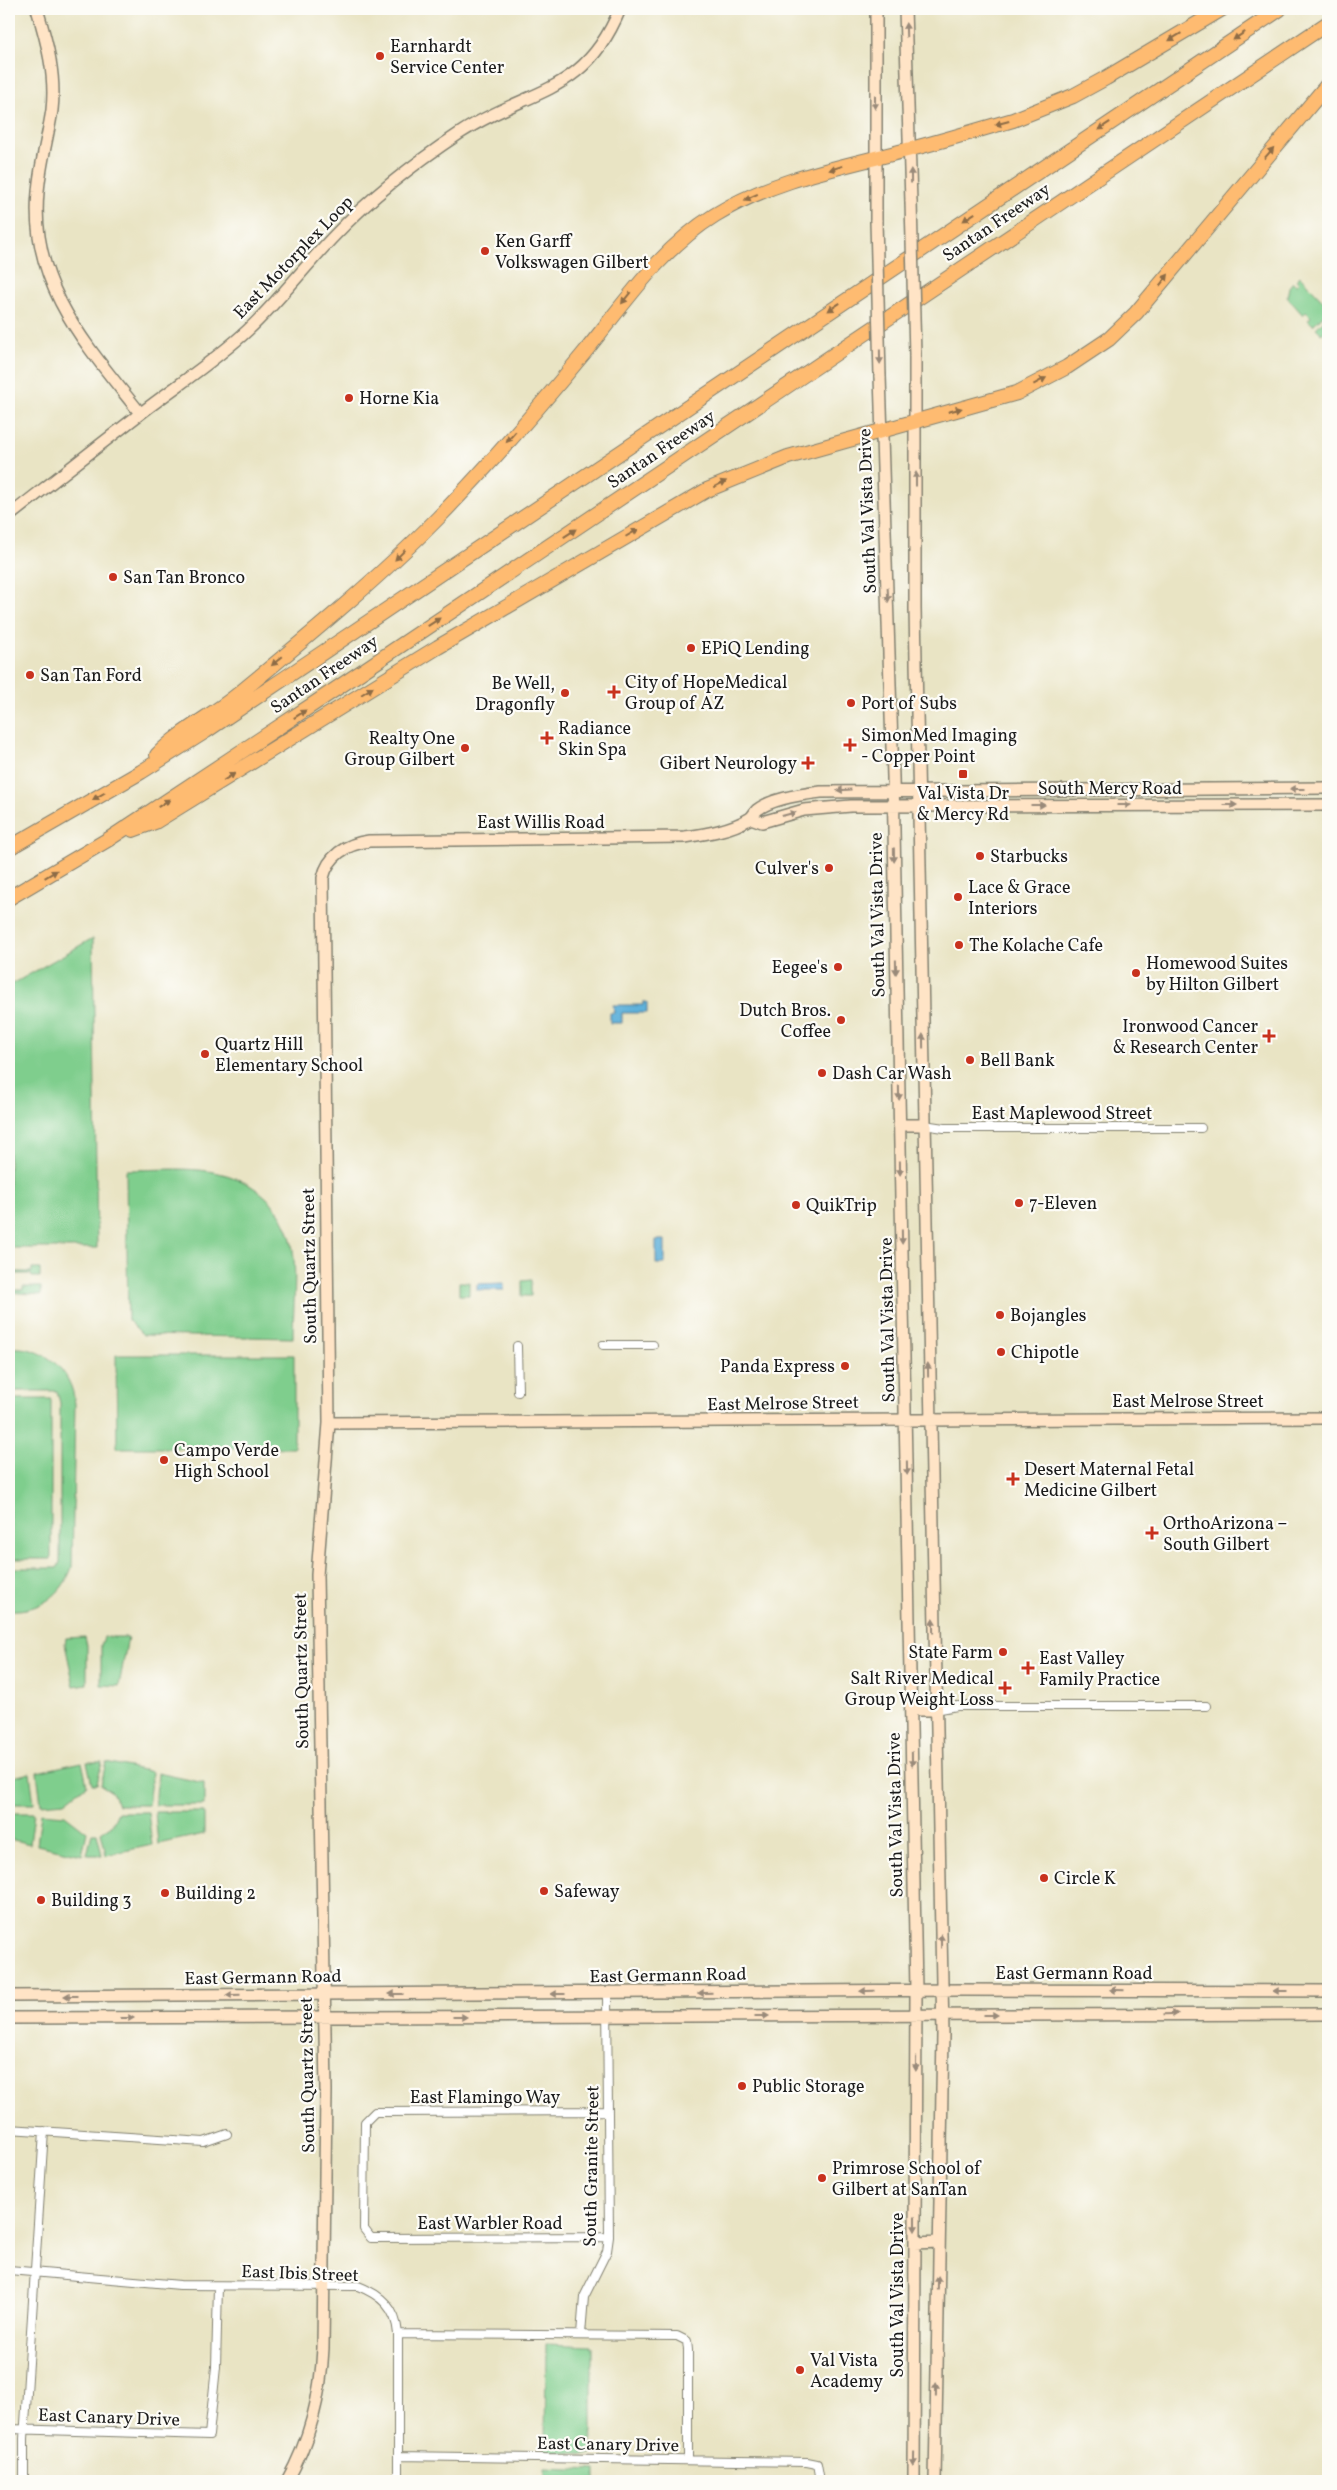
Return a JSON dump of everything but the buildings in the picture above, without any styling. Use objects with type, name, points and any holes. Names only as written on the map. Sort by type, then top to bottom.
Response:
[{"type":"highway","points":[[141,772],[171,741],[233,698],[393,562],[439,516],[509,439],[584,353],[648,270],[681,239],[716,215],[778,185],[1013,120],[1073,96],[1222,9]]},
{"type":"highway","name":"Santan Freeway","points":[[9,848],[141,772],[206,731],[1280,9]]},
{"type":"highway","name":"Santan Freeway","points":[[9,898],[109,840],[678,461],[1026,224],[1328,23]]},
{"type":"highway","points":[[109,840],[156,822],[438,647],[707,490],[780,460],[1017,393],[1066,367],[1109,339],[1147,300],[1328,84]]},
{"type":"main road","points":[[37,9],[48,47],[52,91],[52,109],[37,194],[38,226],[44,260],[53,288],[71,323],[140,414]]},
{"type":"main road","name":"East Motorplex Loop","points":[[9,516],[140,414],[194,376],[247,331],[335,234],[428,154],[481,119],[549,90],[564,82],[580,69],[600,46],[620,9]]},
{"type":"main road","name":"South Val Vista Drive","points":[[876,9],[876,221],[883,521],[888,603],[893,806],[916,1990],[914,2481]]},
{"type":"main road","points":[[905,9],[915,355],[915,609],[929,1419],[943,2016],[935,2481]]},
{"type":"main road","name":"South Mercy Road","points":[[892,790],[1328,788]]},
{"type":"main road","name":"East Willis Road","points":[[334,857],[352,844],[369,841],[685,837],[718,830],[751,818],[757,810],[801,795],[845,790],[892,790]]},
{"type":"main road","name":"South Mercy Road","points":[[893,806],[1328,805]]},
{"type":"main road","name":"East Willis Road","points":[[751,818],[762,822],[822,807],[893,806]]},
{"type":"main road","name":"South Quartz Street","points":[[287,2481],[300,2454],[318,2395],[323,2348],[326,2090],[317,1575],[329,1423],[323,878],[334,857]]},
{"type":"main road","points":[[899,1125],[924,1124]]},
{"type":"main road","name":"East Melrose Street","points":[[329,1423],[1328,1418]]},
{"type":"main road","points":[[911,1710],[935,1710]]},
{"type":"main road","name":"East Germann Road","points":[[9,1996],[607,1994],[916,1990],[1328,1991]]},
{"type":"main road","points":[[9,2018],[608,2018],[1328,2014]]},
{"type":"main road","points":[[915,2243],[939,2242]]},
{"type":"main road","points":[[914,2438],[936,2439]]},
{"type":"street","name":"East Maplewood Street","points":[[924,1124],[944,1128],[1201,1128]]},
{"type":"street","points":[[604,1345],[653,1344]]},
{"type":"street","points":[[517,1346],[518,1392]]},
{"type":"street","points":[[935,1710],[957,1706],[1206,1706]]},
{"type":"street","name":"South Granite Street","points":[[581,2334],[584,2297],[607,2251],[609,2237],[607,1994]]},
{"type":"street","name":"East Flamingo Way","points":[[371,2238],[364,2229],[365,2122],[375,2112],[608,2112]]},
{"type":"street","points":[[9,2129],[204,2142],[228,2134]]},
{"type":"street","points":[[24,2481],[25,2430],[44,2130]]},
{"type":"street","name":"East Warbler Road","points":[[371,2238],[609,2237]]},
{"type":"street","name":"East Ibis Street","points":[[9,2270],[180,2286],[358,2286],[374,2292],[397,2319],[398,2481]]},
{"type":"street","name":"East Canary Drive","points":[[9,2429],[209,2435],[216,2367],[218,2286]]},
{"type":"street","points":[[398,2334],[677,2336],[686,2341],[688,2460]]},
{"type":"street","name":"East Canary Drive","points":[[398,2456],[807,2462],[817,2464],[820,2481]]},
{"type":"green space","points":[[1300,276],[1328,306],[1328,311],[1313,325],[1308,320],[1311,317],[1306,312],[1303,315],[1287,297],[1289,287],[1293,282],[1296,285],[1299,283],[1296,280]]},
{"type":"green space","points":[[1328,316],[1328,331],[1326,330],[1322,334],[1316,328]]},
{"type":"green space","points":[[93,938],[97,1248],[9,1248],[9,986]]},
{"type":"green space","points":[[183,1169],[219,1173],[236,1178],[253,1187],[268,1199],[285,1223],[292,1243],[295,1271],[293,1338],[143,1335],[128,1320],[126,1170]]},
{"type":"green space","points":[[32,1269],[40,1269],[40,1277],[32,1277],[31,1274],[9,1274],[9,1272],[32,1272]]},
{"type":"green space","points":[[531,1280],[531,1296],[522,1296],[522,1281]]},
{"type":"green space","points":[[459,1282],[469,1282],[469,1295],[459,1295]]},
{"type":"green space","points":[[23,1287],[41,1287],[41,1295],[9,1292],[9,1290],[23,1290]]},
{"type":"green space","points":[[9,1348],[33,1351],[44,1355],[54,1362],[68,1380],[73,1391],[75,1404],[72,1567],[63,1586],[48,1600],[40,1605],[20,1610],[9,1610],[9,1568],[57,1568],[60,1562],[60,1403],[57,1391],[9,1391]]},
{"type":"green space","points":[[116,1355],[294,1355],[294,1448],[117,1448]]},
{"type":"green space","points":[[9,1399],[51,1399],[51,1559],[9,1559]]},
{"type":"green space","points":[[85,1637],[87,1646],[87,1684],[74,1686],[65,1644],[66,1638]]},
{"type":"green space","points":[[104,1637],[128,1637],[119,1686],[101,1685],[101,1645]]},
{"type":"green space","points":[[82,1762],[87,1785],[65,1802],[41,1804],[37,1772]]},
{"type":"green space","points":[[87,1762],[102,1762],[97,1784],[92,1784]]},
{"type":"green space","points":[[106,1762],[152,1772],[148,1805],[118,1805],[112,1792],[101,1785]]},
{"type":"green space","points":[[30,1773],[34,1804],[9,1804],[9,1778]]},
{"type":"green space","points":[[158,1773],[204,1783],[204,1805],[155,1805]]},
{"type":"green space","points":[[118,1812],[148,1812],[152,1845],[106,1855],[101,1832],[112,1825]]},
{"type":"green space","points":[[155,1812],[204,1812],[204,1834],[158,1844]]},
{"type":"green space","points":[[9,1813],[34,1813],[30,1844],[9,1839]]},
{"type":"green space","points":[[41,1813],[65,1815],[87,1832],[82,1855],[37,1845]]},
{"type":"green space","points":[[92,1833],[97,1833],[102,1855],[87,1855]]},
{"type":"green space","points":[[546,2344],[592,2346],[592,2454],[545,2452]]},
{"type":"green space","points":[[545,2468],[596,2470],[596,2481],[545,2481]]},
{"type":"water","points":[[643,1002],[647,1002],[647,1013],[622,1013],[622,1023],[610,1023],[610,1013],[614,1013],[613,1005],[643,1005]]},
{"type":"water","points":[[656,1240],[665,1240],[665,1264],[656,1264]]},
{"type":"water","points":[[504,1283],[504,1290],[477,1290],[477,1284]]},
{"type":"place","name":"Earnhardt Service Center","points":[[380,56]]},
{"type":"place","name":"Ken Garff Volkswagen Gilbert","points":[[485,251]]},
{"type":"place","name":"Horne Kia","points":[[349,398]]},
{"type":"place","name":"San Tan Bronco","points":[[113,577]]},
{"type":"place","name":"EPiQ Lending","points":[[691,648]]},
{"type":"place","name":"San Tan Ford","points":[[30,675]]},
{"type":"place","name":"City of HopeMedical Group of AZ","points":[[614,692]]},
{"type":"place","name":"Be Well, Dragonfly","points":[[565,693]]},
{"type":"place","name":"Port of Subs","points":[[851,703]]},
{"type":"place","name":"Radiance Skin Spa","points":[[547,738]]},
{"type":"place","name":"SimonMed Imaging - Copper Point","points":[[850,745]]},
{"type":"place","name":"Realty One Group Gilbert","points":[[465,748]]},
{"type":"place","name":"Gibert Neurology","points":[[808,763]]},
{"type":"place","name":"Val Vista Dr & Mercy Rd","points":[[963,774]]},
{"type":"place","name":"Starbucks","points":[[980,856]]},
{"type":"place","name":"Culver's","points":[[829,868]]},
{"type":"place","name":"Lace & Grace Interiors","points":[[958,897]]},
{"type":"place","name":"The Kolache Cafe","points":[[959,945]]},
{"type":"place","name":"Eegee's","points":[[838,967]]},
{"type":"place","name":"Homewood Suites by Hilton Gilbert","points":[[1136,973]]},
{"type":"place","name":"Dutch Bros. Coffee","points":[[841,1020]]},
{"type":"place","name":"Ironwood Cancer & Research Center","points":[[1269,1036]]},
{"type":"place","name":"Quartz Hill Elementary School","points":[[205,1054]]},
{"type":"place","name":"Bell Bank","points":[[970,1060]]},
{"type":"place","name":"Dash Car Wash","points":[[822,1073]]},
{"type":"place","name":"7-Eleven","points":[[1019,1203]]},
{"type":"place","name":"QuikTrip","points":[[796,1205]]},
{"type":"place","name":"Bojangles","points":[[1000,1315]]},
{"type":"place","name":"Chipotle","points":[[1001,1352]]},
{"type":"place","name":"Panda Express","points":[[845,1366]]},
{"type":"place","name":"Campo Verde High School","points":[[164,1460]]},
{"type":"place","name":"Desert Maternal Fetal Medicine Gilbert","points":[[1013,1479]]},
{"type":"place","name":"OrthoArizona – South Gilbert","points":[[1152,1533]]},
{"type":"place","name":"State Farm","points":[[1003,1652]]},
{"type":"place","name":"East Valley Family Practice","points":[[1028,1668]]},
{"type":"place","name":"Salt River Medical Group Weight Loss","points":[[1005,1688]]},
{"type":"place","name":"Circle K","points":[[1044,1878]]},
{"type":"place","name":"Safeway","points":[[544,1891]]},
{"type":"place","name":"Building 2","points":[[165,1893]]},
{"type":"place","name":"Building 3","points":[[41,1900]]},
{"type":"place","name":"Public Storage","points":[[742,2086]]},
{"type":"place","name":"Primrose School of Gilbert at SanTan","points":[[822,2178]]},
{"type":"place","name":"Val Vista Academy","points":[[800,2370]]}]
